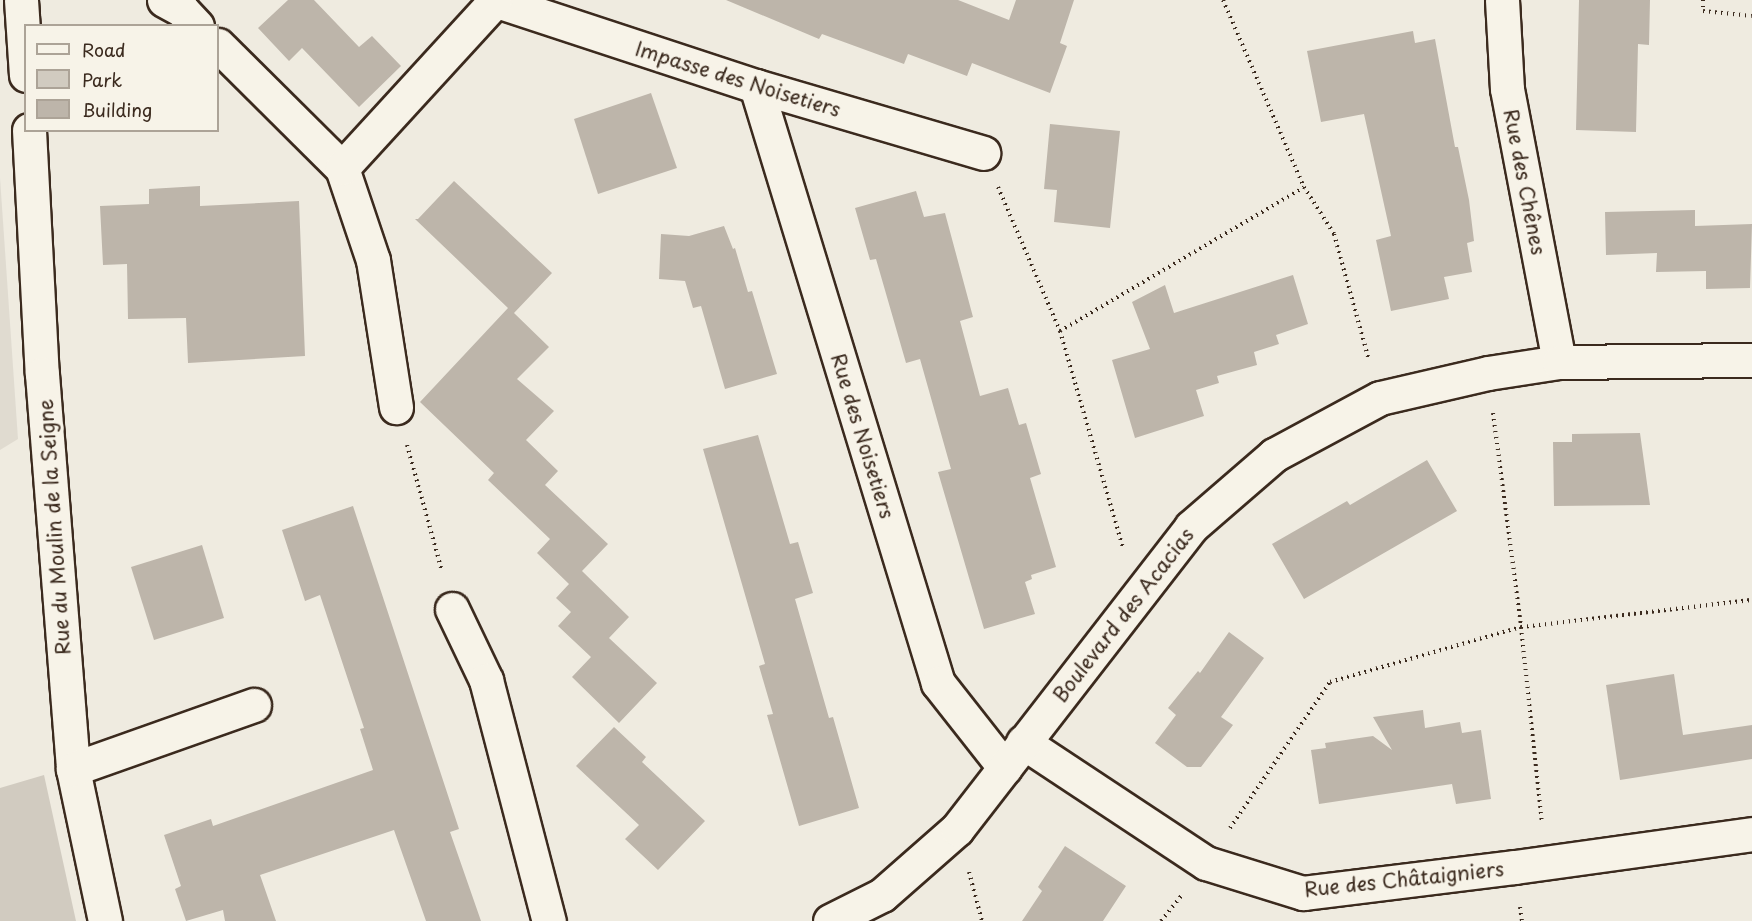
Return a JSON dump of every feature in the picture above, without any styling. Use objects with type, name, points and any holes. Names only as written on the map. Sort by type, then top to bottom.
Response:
[{"type":"street","points":[[21,0],[24,45]]},
{"type":"street","points":[[164,0],[182,10],[195,24]]},
{"type":"street","name":"Rue des Chênes","points":[[1502,0],[1507,89],[1559,362]]},
{"type":"street","name":"Impasse des Noisetiers","points":[[342,168],[494,1],[756,86],[983,153]]},
{"type":"street","points":[[219,46],[342,168],[373,260],[396,406]]},
{"type":"street","name":"Rue des Noisetiers","points":[[756,86],[938,683],[1005,768]]},
{"type":"street","name":"Rue du Moulin de la Seigne","points":[[28,132],[42,374],[73,769],[105,921]]},
{"type":"street","name":"Boulevard des Acacias","points":[[830,921],[882,895],[957,829],[1136,595],[1191,527],[1274,456],[1380,398],[1488,374],[1559,362],[1752,360]]},
{"type":"street","points":[[453,609],[486,680],[549,921]]},
{"type":"street","points":[[73,769],[254,705]]},
{"type":"street","name":"Rue des Châtaigniers","points":[[1023,742],[1206,863],[1303,893],[1752,834]]},
{"type":"path","points":[[1223,0],[1304,187],[1334,234],[1380,398]]},
{"type":"path","points":[[1703,0],[1703,11],[1752,16]]},
{"type":"path","points":[[983,153],[1060,331],[1136,595]]},
{"type":"path","points":[[1060,331],[1304,187]]},
{"type":"path","points":[[1488,374],[1521,627],[1546,862]]},
{"type":"path","points":[[396,406],[453,609]]},
{"type":"path","points":[[1161,921],[1206,863],[1330,682],[1521,627],[1752,600]]},
{"type":"shaded area","points":[[0,178],[18,439],[0,450]]},
{"type":"green space","points":[[44,775],[76,921],[0,921],[0,788]]},
{"type":"building","points":[[288,0],[314,0],[359,47],[372,36],[401,66],[359,107],[302,48],[289,61],[258,28]]},
{"type":"building","points":[[726,0],[958,0],[1009,20],[1016,0],[1074,0],[1060,43],[1067,46],[1050,93],[972,63],[967,76],[908,54],[904,64],[822,34],[819,39]]},
{"type":"building","points":[[1579,0],[1650,0],[1649,45],[1638,44],[1636,132],[1576,130]]},
{"type":"building","points":[[1413,31],[1415,43],[1435,39],[1455,147],[1458,147],[1469,200],[1474,241],[1467,243],[1472,272],[1444,277],[1449,299],[1391,311],[1376,240],[1391,236],[1364,114],[1321,122],[1307,51]]},
{"type":"building","points":[[651,93],[677,168],[598,194],[574,119]]},
{"type":"building","points":[[1050,124],[1120,131],[1110,228],[1054,222],[1057,190],[1044,189]]},
{"type":"building","points":[[454,181],[552,273],[514,313],[549,347],[517,379],[554,411],[526,440],[558,471],[545,485],[608,544],[582,571],[629,617],[609,638],[657,683],[619,723],[572,677],[591,657],[558,626],[571,612],[556,598],[569,584],[537,553],[550,539],[488,480],[494,473],[420,402],[508,308],[415,219],[418,219]]},
{"type":"building","points":[[200,186],[200,206],[299,201],[305,356],[188,363],[186,318],[128,319],[127,264],[103,265],[100,206],[149,204],[149,189]]},
{"type":"building","points":[[916,191],[924,217],[945,213],[973,317],[960,321],[980,396],[1008,388],[1019,425],[1026,423],[1041,474],[1030,478],[1056,567],[1031,575],[1032,579],[1025,582],[1035,614],[984,629],[938,472],[951,469],[920,359],[906,363],[876,259],[870,260],[855,208]]},
{"type":"building","points":[[1695,210],[1695,226],[1752,224],[1750,288],[1706,289],[1706,271],[1656,272],[1657,253],[1606,255],[1605,212]]},
{"type":"building","points":[[724,226],[733,249],[735,248],[748,292],[752,291],[777,374],[725,389],[701,306],[693,308],[685,281],[659,279],[661,234],[689,236]]},
{"type":"building","points":[[1293,275],[1308,324],[1276,335],[1279,344],[1254,352],[1257,365],[1217,376],[1219,383],[1196,390],[1204,416],[1135,438],[1112,360],[1150,349],[1132,302],[1165,285],[1174,313]]},
{"type":"building","points":[[1640,433],[1650,505],[1554,506],[1553,442],[1572,442],[1572,434]]},
{"type":"building","points":[[758,435],[790,544],[798,542],[813,593],[795,599],[829,718],[833,717],[859,808],[799,826],[767,715],[773,714],[759,666],[765,664],[703,449]]},
{"type":"building","points":[[1427,460],[1457,511],[1304,599],[1272,544],[1347,501],[1350,505]]},
{"type":"building","points":[[353,506],[459,829],[450,832],[481,921],[426,921],[394,830],[260,875],[276,921],[225,921],[223,910],[186,921],[175,889],[181,886],[164,835],[211,819],[213,826],[373,770],[360,729],[364,728],[320,595],[305,601],[282,530]]},
{"type":"building","points":[[202,545],[224,618],[154,640],[131,567]]},
{"type":"building","points":[[1229,632],[1264,658],[1221,717],[1233,725],[1201,767],[1187,767],[1155,743],[1176,715],[1168,708],[1198,671],[1200,673]]},
{"type":"building","points":[[1674,674],[1683,735],[1752,725],[1752,759],[1620,780],[1606,685]]},
{"type":"building","points":[[1423,710],[1425,728],[1460,722],[1462,733],[1481,730],[1491,799],[1456,804],[1452,784],[1319,804],[1311,750],[1326,748],[1325,743],[1373,736],[1392,750],[1373,717]]},
{"type":"building","points":[[614,727],[646,757],[642,762],[705,821],[658,870],[625,839],[639,825],[576,766]]},
{"type":"building","points":[[1065,846],[1126,886],[1103,921],[1022,921],[1042,891],[1038,887]]}]
